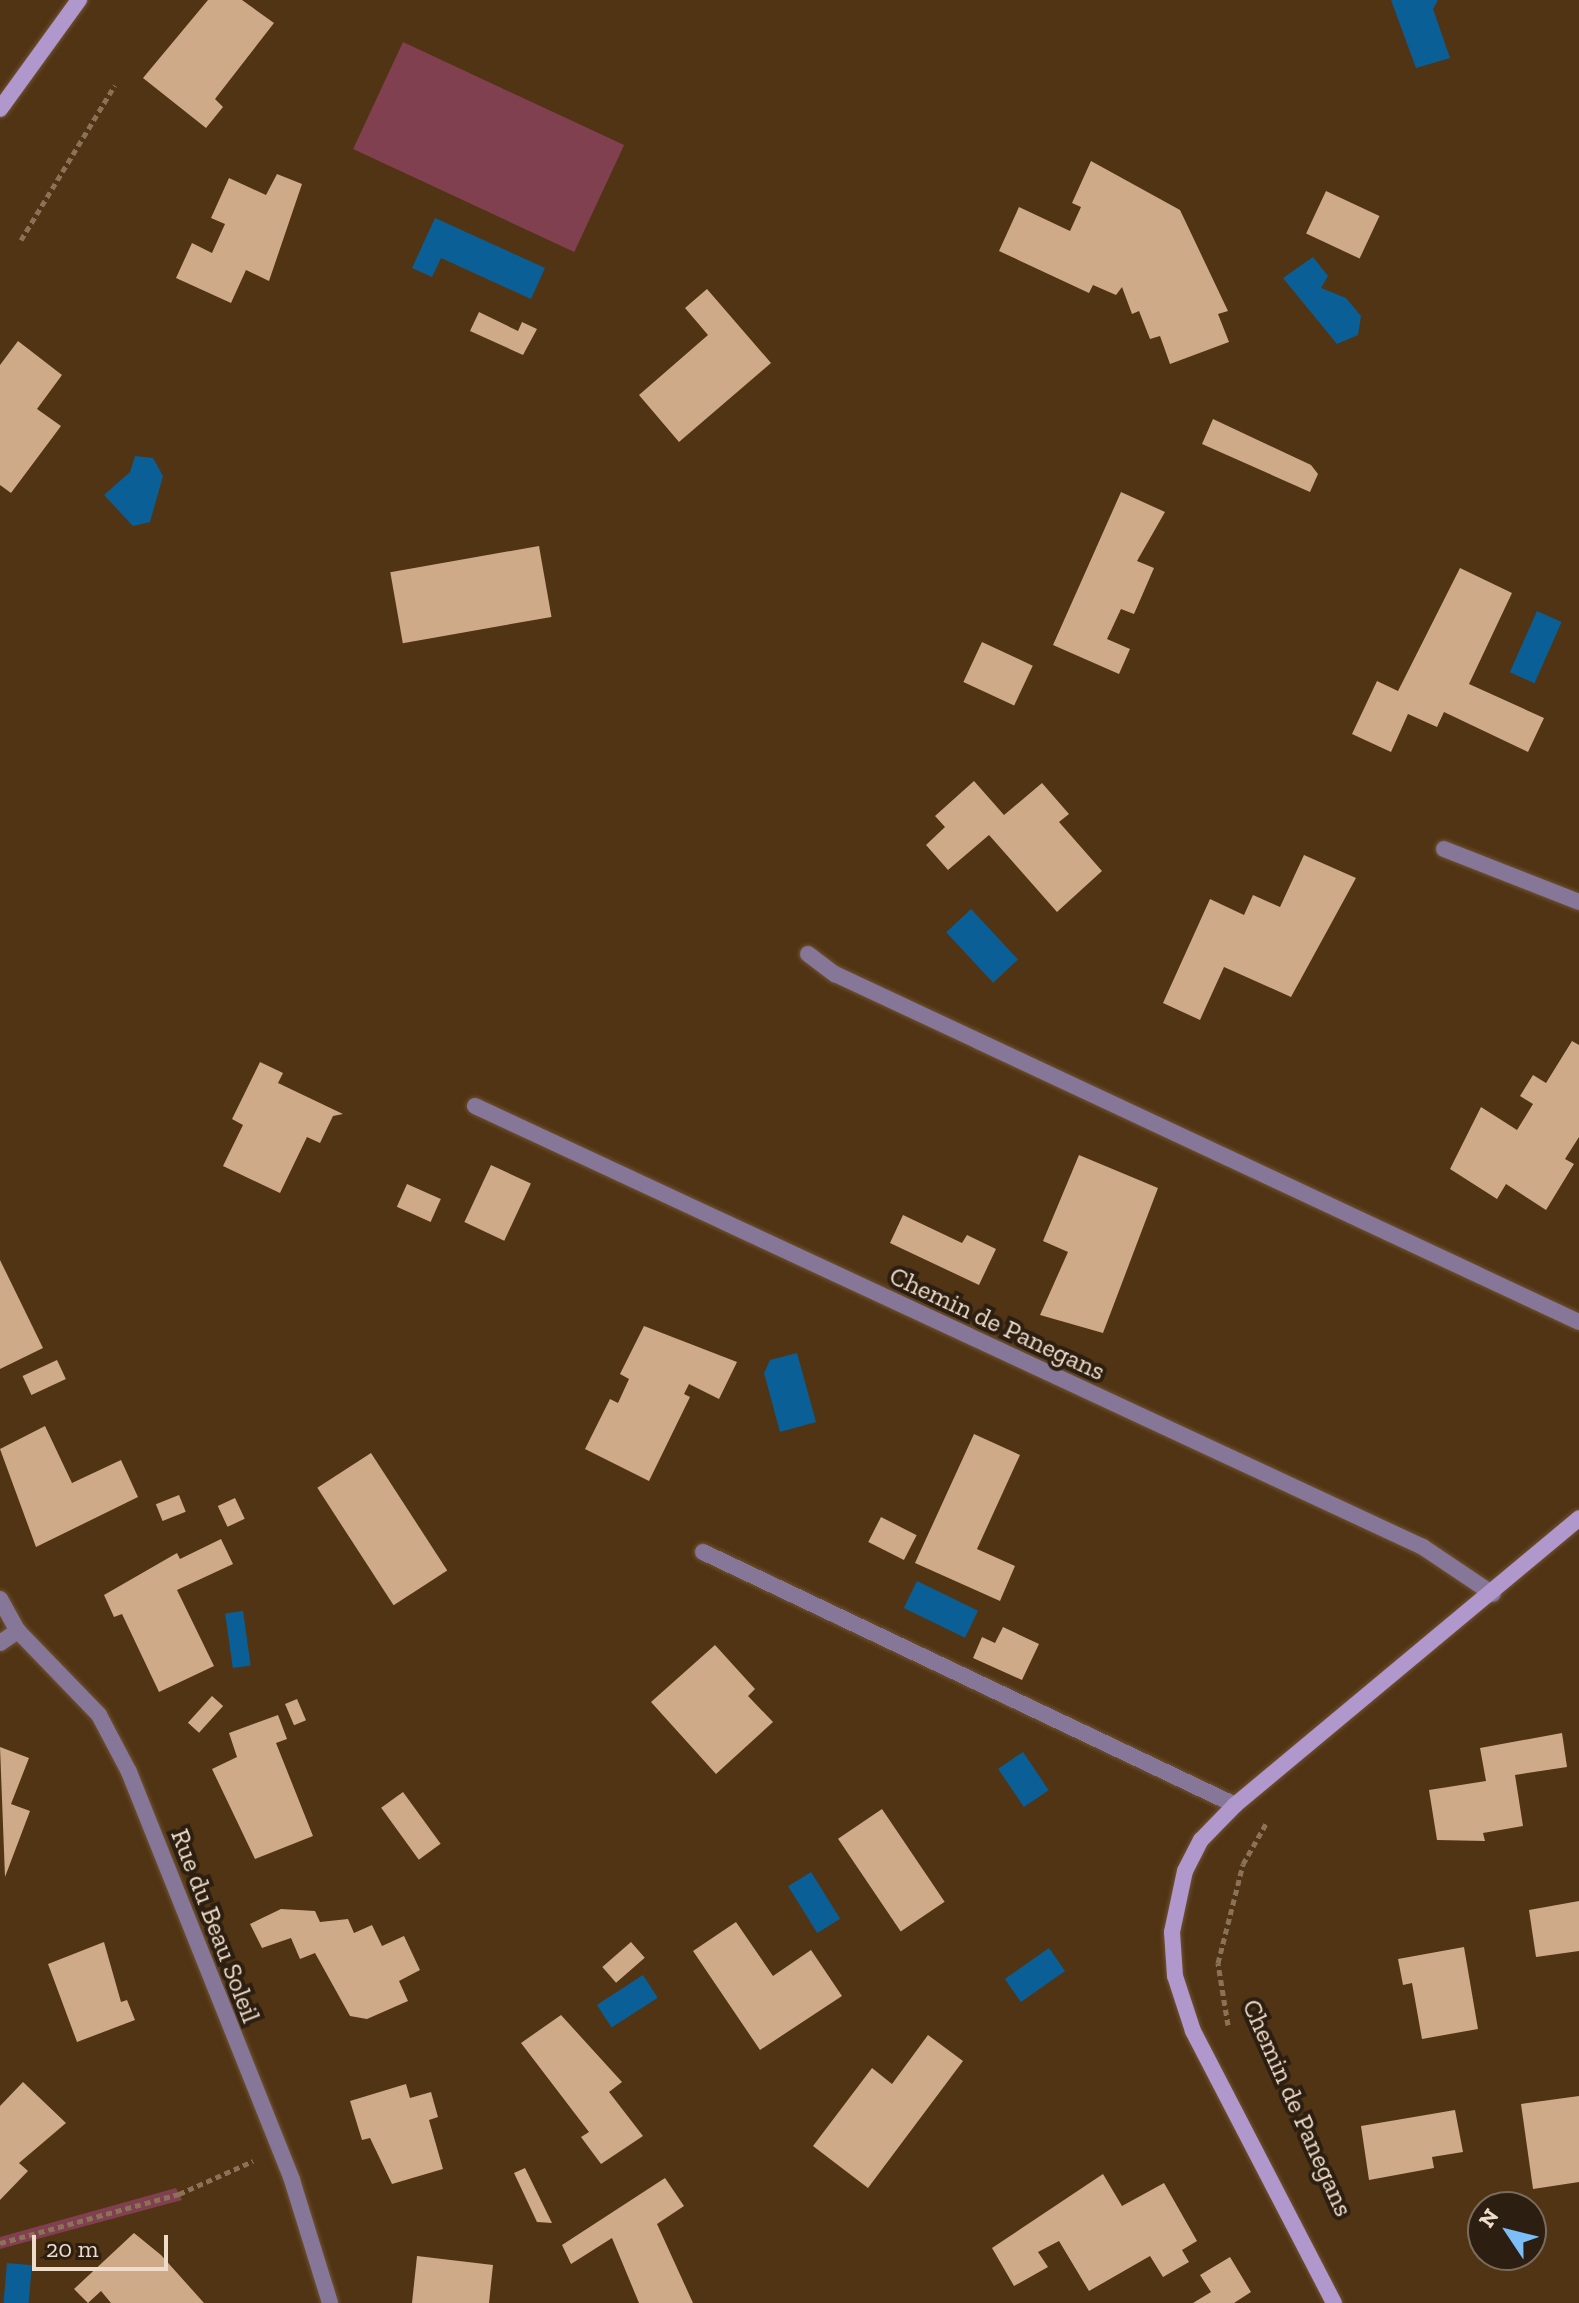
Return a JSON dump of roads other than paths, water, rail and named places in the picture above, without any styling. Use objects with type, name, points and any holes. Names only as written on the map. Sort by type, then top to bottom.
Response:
[{"type":"street","points":[[0,109],[79,0]]},
{"type":"street","points":[[1444,849],[1579,902]]},
{"type":"street","points":[[808,954],[835,974],[1579,1322]]},
{"type":"street","name":"Chemin de Panegans","points":[[475,1106],[1423,1547],[1493,1594]]},
{"type":"street","name":"Chemin de Panegans","points":[[1334,2303],[1193,2031],[1175,1976],[1172,1932],[1185,1871],[1201,1840],[1235,1805],[1493,1594],[1579,1518]]},
{"type":"street","points":[[703,1552],[1235,1805]]},
{"type":"street","name":"Rue du Beau Soleil","points":[[0,1599],[18,1631],[99,1715],[129,1772],[279,2150],[330,2303]]},
{"type":"street","points":[[0,1643],[18,1631]]},
{"type":"water","points":[[1391,0],[1438,0],[1433,9],[1450,58],[1416,68]]},
{"type":"water","points":[[435,218],[545,268],[531,299],[441,258],[432,277],[412,268]]},
{"type":"water","points":[[1313,257],[1328,276],[1321,288],[1346,298],[1361,316],[1358,335],[1337,344],[1283,278]]},
{"type":"water","points":[[135,456],[153,458],[163,476],[150,522],[133,526],[104,495],[130,472]]},
{"type":"water","points":[[1537,611],[1562,622],[1534,683],[1510,672]]},
{"type":"water","points":[[971,909],[1018,959],[993,983],[946,932]]},
{"type":"water","points":[[797,1353],[816,1422],[780,1432],[764,1373],[770,1360]]},
{"type":"water","points":[[917,1581],[978,1611],[965,1638],[904,1608]]},
{"type":"water","points":[[243,1611],[251,1665],[233,1668],[225,1614]]},
{"type":"water","points":[[1023,1752],[1049,1790],[1024,1807],[998,1769]]},
{"type":"water","points":[[811,1872],[840,1919],[817,1933],[788,1886]]},
{"type":"water","points":[[1049,1948],[1065,1971],[1021,2002],[1005,1979]]},
{"type":"water","points":[[643,1975],[658,1998],[612,2028],[597,2005]]},
{"type":"water","points":[[7,2263],[32,2265],[29,2303],[4,2303]]}]
